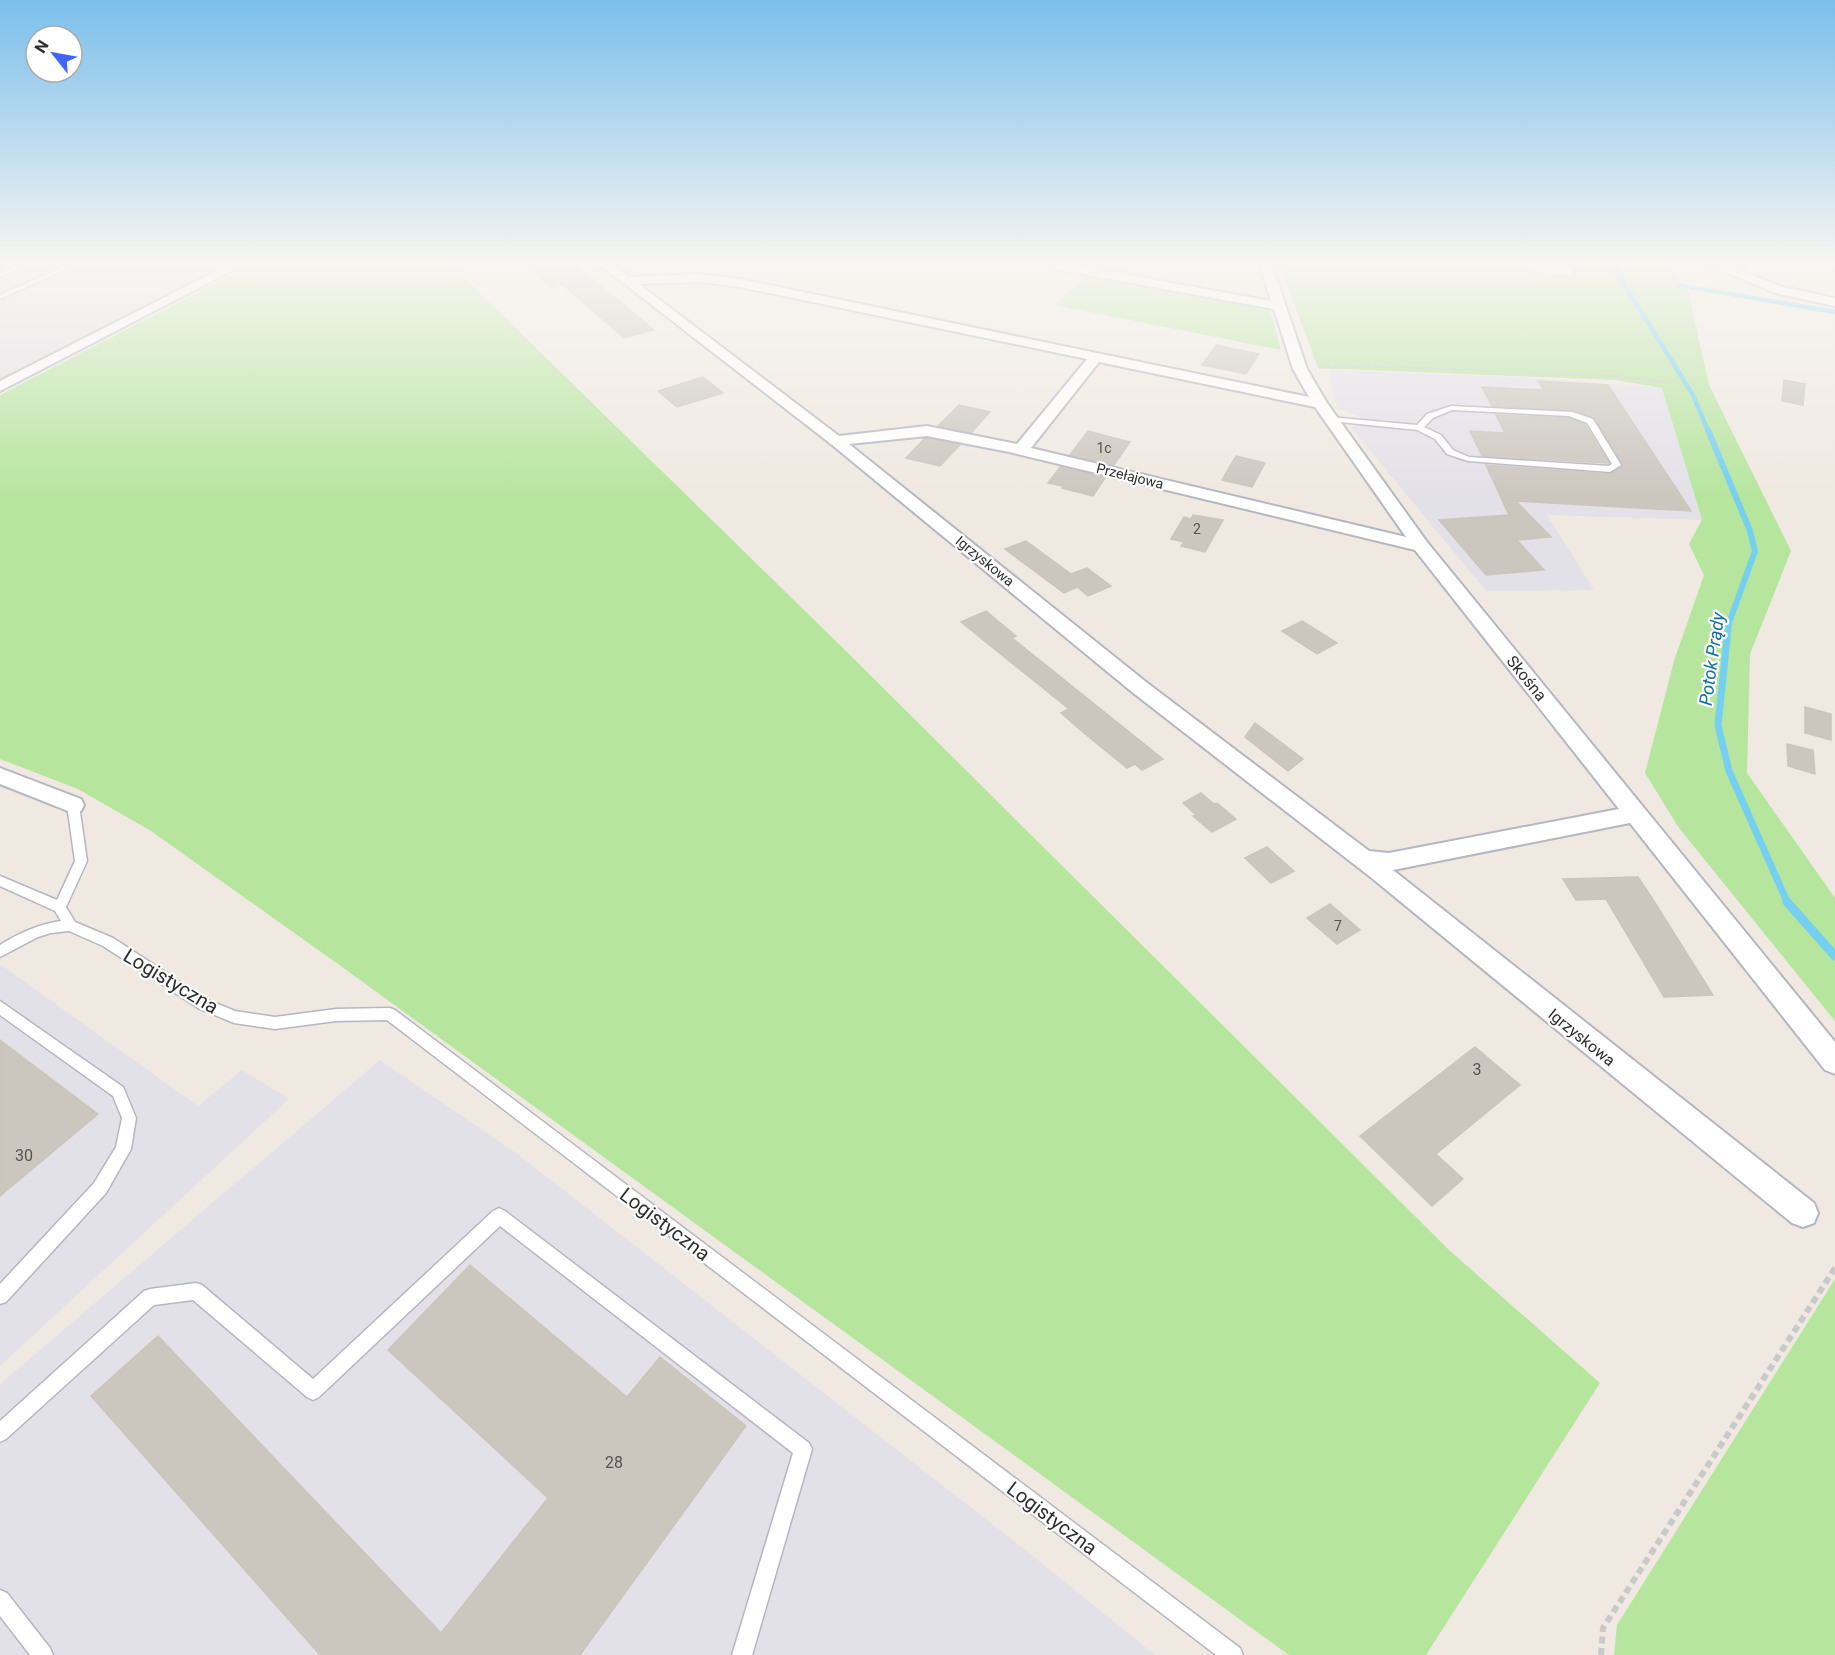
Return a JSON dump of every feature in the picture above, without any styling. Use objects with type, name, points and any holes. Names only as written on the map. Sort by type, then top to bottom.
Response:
[{"type":"street","points":[[0,387],[87,342]]},
{"type":"street","name":"Igrzyskowa","points":[[706,342],[836,441],[1139,687],[1362,859],[1803,1213]]},
{"type":"street","points":[[1025,342],[1325,412]]},
{"type":"street","name":"Skośna","points":[[1292,342],[1300,369],[1325,412],[1421,546],[1835,1062]]},
{"type":"street","points":[[1021,450],[1096,357]]},
{"type":"street","name":"Przełajowa","points":[[836,441],[927,431],[1021,450],[1421,546]]},
{"type":"street","points":[[0,776],[73,805]]},
{"type":"street","points":[[1362,859],[1389,861],[1635,814]]},
{"type":"lane","points":[[1325,412],[1419,428],[1438,437],[1450,452],[1468,459],[1610,469],[1617,465],[1590,421],[1570,414],[1451,408],[1430,416],[1419,428]]},
{"type":"lane","points":[[60,907],[81,861],[73,805]]},
{"type":"lane","points":[[0,881],[60,907],[70,926],[54,926],[34,932],[0,952]]},
{"type":"lane","name":"Logistyczna","points":[[70,926],[108,942],[203,1004],[234,1017],[275,1023],[336,1015],[390,1014],[1233,1655]]},
{"type":"lane","points":[[0,1006],[118,1092],[129,1118],[123,1149],[100,1188],[0,1296]]},
{"type":"lane","points":[[0,1433],[150,1297],[196,1291],[313,1390],[499,1216],[803,1449],[742,1655]]},
{"type":"lane","points":[[0,1600],[44,1655]]},
{"type":"path","points":[[1300,369],[1352,366],[1489,373],[1599,375],[1672,383]]},
{"type":"path","points":[[1601,1655],[1603,1628],[1835,1268]]},
{"type":"shaded area","points":[[0,342],[72,342],[0,379]]},
{"type":"shaded area","points":[[1328,370],[1536,378],[1662,388],[1702,520],[1547,515],[1594,590],[1486,591],[1350,426],[1364,426],[1360,417],[1337,408]]},
{"type":"shaded area","points":[[0,964],[198,1106],[242,1070],[289,1099],[0,1366]]},
{"type":"shaded area","points":[[380,1060],[516,1153],[1023,1548],[1155,1655],[0,1655],[0,1384]]},
{"type":"green space","points":[[102,342],[530,342],[849,654],[1450,1251],[1600,1383],[1426,1655],[1289,1655],[345,969],[151,831],[78,789],[0,759],[0,395]]},
{"type":"green space","points":[[1242,342],[1279,342],[1281,350]]},
{"type":"green space","points":[[1308,342],[1700,342],[1709,385],[1791,551],[1750,654],[1747,773],[1835,898],[1835,1021],[1679,828],[1645,773],[1674,661],[1704,575],[1689,544],[1702,520],[1662,388],[1615,380],[1318,368]]},
{"type":"green space","points":[[1835,1279],[1835,1655],[1614,1655],[1617,1625]]},
{"type":"building","points":[[1216,345],[1259,354],[1246,374],[1202,365]]},
{"type":"building","points":[[703,377],[723,393],[677,407],[658,391]]},
{"type":"building","points":[[1784,380],[1805,384],[1803,405],[1782,401]]},
{"type":"building","points":[[1538,381],[1608,385],[1691,511],[1516,501],[1551,537],[1517,540],[1544,570],[1486,575],[1439,520],[1509,515],[1486,465],[1610,474],[1623,466],[1594,417],[1573,410],[1492,406],[1482,387],[1544,390]]},
{"type":"building","points":[[959,405],[990,412],[971,433],[938,426]]},
{"type":"building","points":[[1496,415],[1569,418],[1585,425],[1609,463],[1482,456],[1470,431],[1505,433]]},
{"type":"building","points":[[1088,431],[1130,442],[1114,465],[1070,455]]},
{"type":"building","points":[[925,438],[960,445],[940,466],[906,458]]},
{"type":"building","points":[[1236,456],[1265,463],[1252,487],[1222,480]]},
{"type":"building","points":[[1060,467],[1105,478],[1093,496],[1048,483]]},
{"type":"building","points":[[1193,515],[1223,520],[1205,552],[1181,546],[1184,542],[1171,539],[1184,517],[1191,519]]},
{"type":"building","points":[[1026,541],[1071,574],[1087,568],[1111,586],[1088,596],[1077,587],[1064,593],[1005,549]]},
{"type":"building","points":[[986,611],[1016,636],[1012,638],[1163,759],[1142,770],[1135,764],[1127,768],[1084,733],[1061,713],[1069,709],[961,622]]},
{"type":"building","points":[[1302,621],[1337,643],[1317,654],[1282,631]]},
{"type":"building","points":[[1805,707],[1831,714],[1831,740],[1805,733]]},
{"type":"building","points":[[1255,723],[1303,759],[1288,771],[1245,737]]},
{"type":"building","points":[[1787,744],[1813,750],[1815,774],[1788,766]]},
{"type":"building","points":[[1201,793],[1236,819],[1212,832],[1193,816],[1196,815],[1183,803]]},
{"type":"building","points":[[1267,847],[1294,871],[1271,883],[1245,858]]},
{"type":"building","points":[[1638,877],[1713,995],[1664,997],[1606,899],[1576,900],[1563,879]]},
{"type":"building","points":[[1330,904],[1360,930],[1337,944],[1307,918]]},
{"type":"building","points":[[0,1040],[98,1114],[0,1196]]},
{"type":"building","points":[[1475,1047],[1520,1085],[1436,1154],[1463,1179],[1432,1206],[1360,1136]]},
{"type":"building","points":[[470,1265],[627,1397],[660,1357],[746,1426],[580,1655],[320,1655],[91,1396],[158,1336],[441,1633],[548,1498],[388,1350]]},
{"type":"waterway","name":"Potok Prądy","points":[[1660,342],[1693,395],[1708,431]]},
{"type":"waterway","name":"Potok Prądy","points":[[1708,430],[1750,531],[1755,551],[1729,623],[1727,640]]},
{"type":"waterway","name":"Potok Prądy","points":[[1727,639],[1718,725],[1729,771],[1787,902]]},
{"type":"waterway","name":"Potok Prądy","points":[[1787,902],[1835,956]]}]
